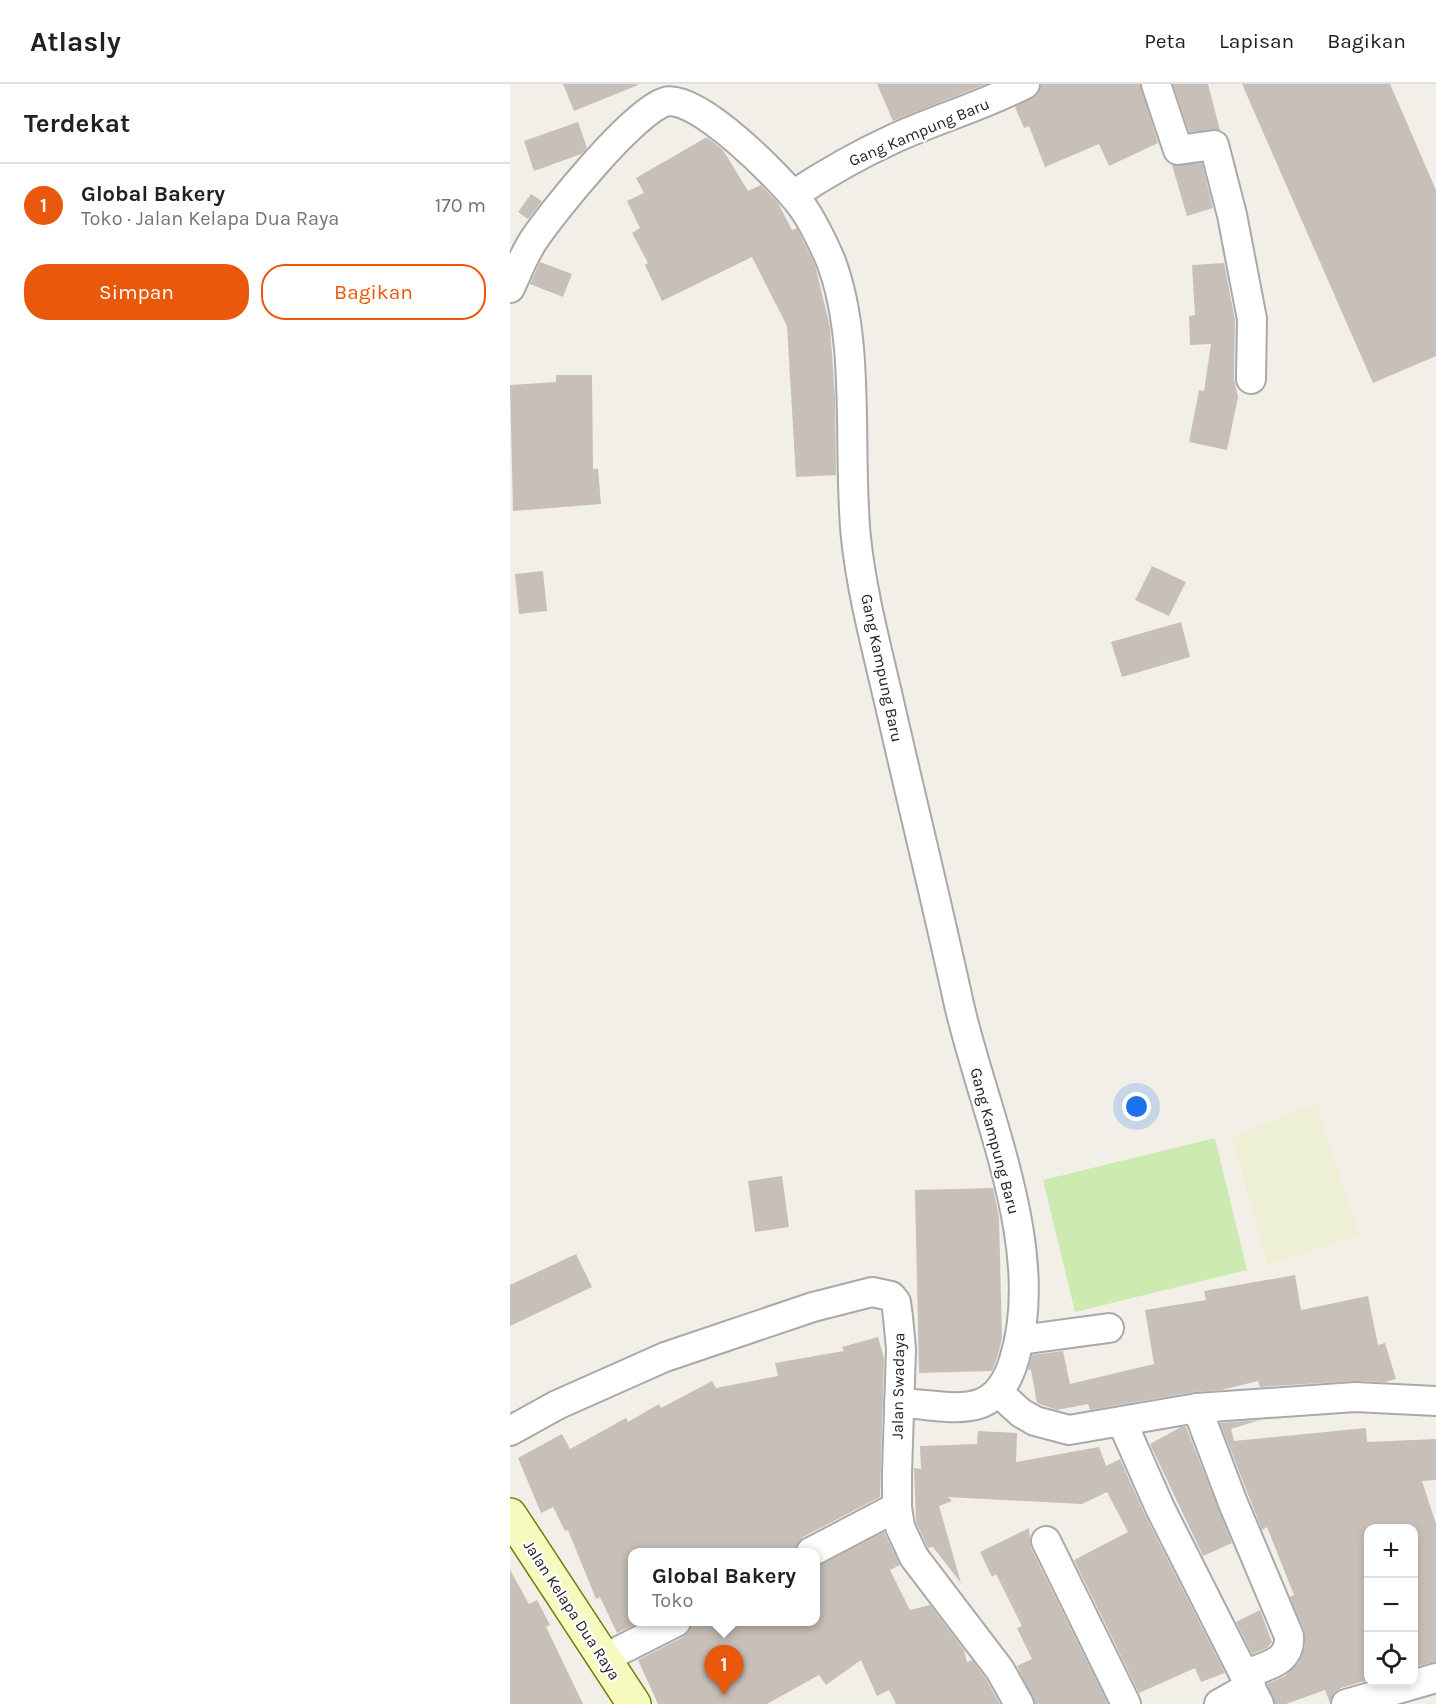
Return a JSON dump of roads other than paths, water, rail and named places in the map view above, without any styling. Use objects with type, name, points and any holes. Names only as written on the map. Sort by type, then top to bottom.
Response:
[{"type":"main road","name":"Jalan Kelapa Dua Raya","points":[[510,1515],[634,1704]]},
{"type":"street","name":"Gang Kampung Baru","points":[[999,1394],[1014,1363],[1020,1340],[1023,1262],[1017,1221],[991,1119],[964,1029],[875,644],[856,541],[849,374],[842,306],[830,260],[806,213],[793,195],[852,160],[894,139],[1003,96],[1025,84]]},
{"type":"street","points":[[1156,84],[1178,150],[1214,145],[1232,215],[1252,319],[1251,379]]},
{"type":"street","points":[[510,287],[531,244],[584,175],[644,116],[661,93],[716,122],[793,195]]},
{"type":"street","name":"Jalan Swadaya","points":[[510,1431],[558,1405],[665,1358],[813,1306],[872,1292],[891,1296],[896,1302],[901,1349],[897,1507],[900,1527],[914,1557],[981,1644],[1019,1704]]},
{"type":"street","points":[[1020,1340],[1109,1328]]},
{"type":"street","points":[[899,1403],[976,1406],[990,1402],[999,1394],[1021,1413],[1052,1427],[1069,1430],[1197,1408],[1355,1397],[1436,1401]]},
{"type":"street","points":[[1197,1408],[1233,1503],[1289,1636],[1290,1647],[1281,1660],[1252,1688],[1219,1704]]},
{"type":"street","points":[[1122,1422],[1160,1508],[1252,1688]]},
{"type":"street","points":[[819,1548],[897,1507]]},
{"type":"street","points":[[1046,1541],[1126,1704]]},
{"type":"street","points":[[603,1659],[668,1626]]},
{"type":"street","points":[[1346,1704],[1436,1678]]},
{"type":"place","name":"Global Bakery","points":[[724,1695]]}]
